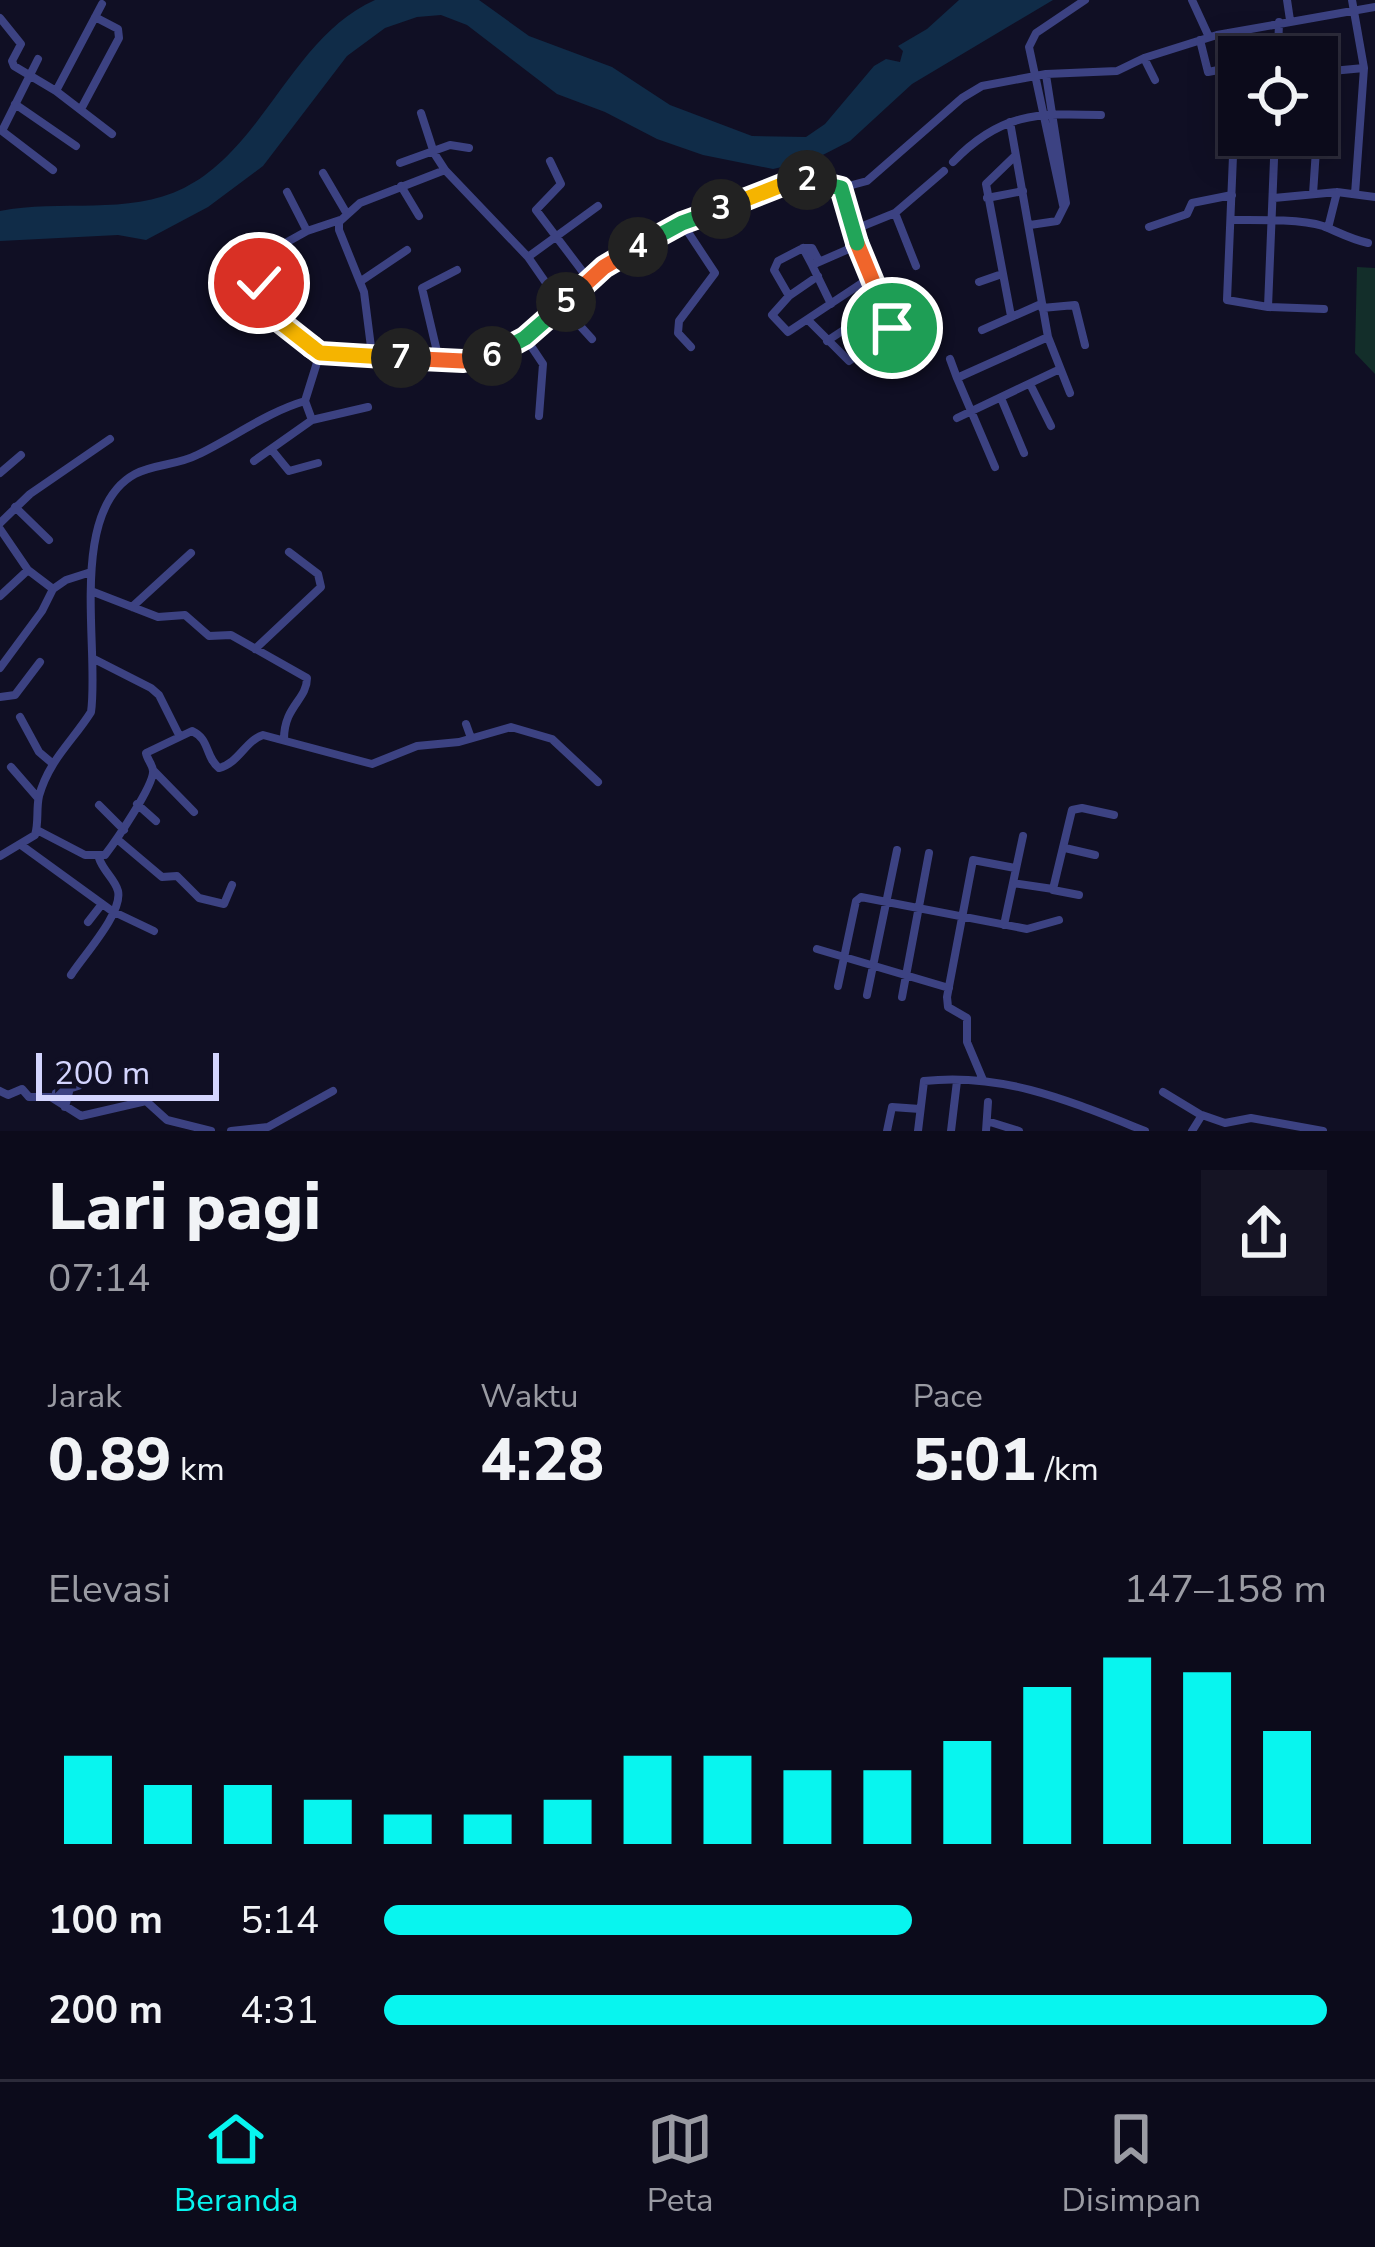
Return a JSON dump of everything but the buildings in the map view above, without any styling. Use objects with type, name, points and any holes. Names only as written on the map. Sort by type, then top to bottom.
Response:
[{"type":"street","points":[[1030,224],[1057,221],[1066,201],[1042,75],[1029,52],[1032,38],[1084,0]]},
{"type":"street","points":[[1192,0],[1208,72],[1218,70]]},
{"type":"street","points":[[1281,36],[1288,0]]},
{"type":"street","points":[[56,91],[102,4]]},
{"type":"street","points":[[1354,5],[1364,68],[1355,194]]},
{"type":"street","points":[[266,240],[276,272],[259,283],[267,304],[290,333],[320,353],[484,359],[525,338],[616,260],[682,223],[792,181],[841,188],[873,177],[972,91],[1042,75],[1110,72],[1228,32],[1354,5],[1375,7]]},
{"type":"street","points":[[81,110],[119,38],[118,29],[95,17]]},
{"type":"street","points":[[0,18],[21,44],[13,65],[112,134]]},
{"type":"street","points":[[1228,32],[1229,36]]},
{"type":"street","points":[[1144,58],[1155,80]]},
{"type":"street","points":[[38,59],[2,133],[53,170]]},
{"type":"street","points":[[1338,68],[1364,68]]},
{"type":"street","points":[[15,104],[76,146]]},
{"type":"street","points":[[421,113],[445,170],[528,257],[592,339]]},
{"type":"street","points":[[953,162],[985,131],[1010,122],[1047,114],[1101,115]]},
{"type":"street","points":[[1010,122],[1048,337],[1070,393]]},
{"type":"street","points":[[400,163],[450,145],[469,148]]},
{"type":"street","points":[[1011,316],[987,181],[1016,155]]},
{"type":"street","points":[[1233,156],[1227,300],[1324,309]]},
{"type":"street","points":[[1268,307],[1275,156]]},
{"type":"street","points":[[1313,194],[1316,156]]},
{"type":"street","points":[[550,160],[561,184],[536,210],[589,280]]},
{"type":"street","points":[[271,251],[344,217],[360,203],[445,170]]},
{"type":"street","points":[[854,230],[895,213],[944,171]]},
{"type":"street","points":[[323,173],[344,217]]},
{"type":"street","points":[[400,186],[418,216]]},
{"type":"street","points":[[809,321],[846,360],[892,332],[841,188]]},
{"type":"street","points":[[987,198],[1023,191]]},
{"type":"street","points":[[1328,228],[1337,192]]},
{"type":"street","points":[[1274,199],[1337,192],[1375,197]]},
{"type":"street","points":[[287,193],[308,232]]},
{"type":"street","points":[[1149,227],[1187,214],[1192,203],[1232,195]]},
{"type":"street","points":[[528,257],[598,206]]},
{"type":"street","points":[[895,213],[916,266]]},
{"type":"street","points":[[344,217],[338,230],[361,281],[372,355]]},
{"type":"street","points":[[1233,220],[1328,228],[1334,235],[1368,243]]},
{"type":"street","points":[[682,223],[715,273],[679,321],[678,333],[692,347]]},
{"type":"street","points":[[815,263],[858,245]]},
{"type":"street","points":[[788,296],[774,267],[803,248],[812,248],[831,305]]},
{"type":"street","points":[[361,281],[407,250]]},
{"type":"street","points":[[439,360],[422,287],[457,270]]},
{"type":"street","points":[[979,282],[1002,274]]},
{"type":"street","points":[[818,277],[772,312],[791,332],[871,278]]},
{"type":"street","points":[[827,341],[883,304]]},
{"type":"street","points":[[982,331],[1042,306],[1075,305],[1085,345]]},
{"type":"street","points":[[958,379],[1048,337]]},
{"type":"street","points":[[525,338],[543,364],[539,416]]},
{"type":"street","points":[[312,421],[305,401],[320,353]]},
{"type":"street","points":[[950,358],[995,467]]},
{"type":"street","points":[[957,418],[1060,369]]},
{"type":"street","points":[[1030,384],[1051,426]]},
{"type":"street","points":[[1001,398],[1024,453]]},
{"type":"street","points":[[0,856],[37,830],[38,798],[52,763],[91,712],[91,572],[103,514],[134,474],[188,460],[305,401]]},
{"type":"street","points":[[254,461],[312,421],[368,407]]},
{"type":"street","points":[[53,589],[28,570],[0,526],[16,507],[110,439]]},
{"type":"street","points":[[271,448],[290,471],[318,463]]},
{"type":"street","points":[[0,473],[21,455]]},
{"type":"street","points":[[16,507],[49,540]]},
{"type":"street","points":[[255,649],[309,601],[322,583],[318,574],[289,552]]},
{"type":"street","points":[[132,607],[191,553]]},
{"type":"street","points":[[0,596],[28,570]]},
{"type":"street","points":[[0,668],[53,589],[91,572]]},
{"type":"street","points":[[91,591],[158,617],[185,615],[209,635],[231,635],[308,678],[306,690],[285,719],[284,739]]},
{"type":"street","points":[[94,659],[151,688],[179,735]]},
{"type":"street","points":[[0,697],[14,694],[40,662]]},
{"type":"street","points":[[20,717],[39,752],[52,763]]},
{"type":"street","points":[[466,724],[471,738]]},
{"type":"street","points":[[194,812],[145,757],[148,749],[192,731],[200,735],[219,768],[228,766],[258,736],[372,764],[417,746],[471,738],[503,727],[541,735],[561,746],[598,782]]},
{"type":"street","points":[[11,767],[38,798]]},
{"type":"street","points":[[98,858],[124,830],[153,770]]},
{"type":"street","points":[[99,805],[124,830]]},
{"type":"street","points":[[136,805],[156,821]]},
{"type":"street","points":[[1051,890],[1056,886],[1072,810],[1114,815]]},
{"type":"street","points":[[37,830],[98,858]]},
{"type":"street","points":[[1004,926],[1023,836]]},
{"type":"street","points":[[117,839],[162,877],[177,876],[208,902],[224,904],[232,885]]},
{"type":"street","points":[[21,845],[112,911],[154,931]]},
{"type":"street","points":[[1065,848],[1095,855]]},
{"type":"street","points":[[867,995],[897,850]]},
{"type":"street","points":[[902,997],[929,853]]},
{"type":"street","points":[[71,976],[118,905],[117,886],[98,858]]},
{"type":"street","points":[[983,1080],[967,1042],[967,1018],[946,1003],[973,860],[1015,868]]},
{"type":"street","points":[[1013,883],[1079,896]]},
{"type":"street","points":[[838,986],[858,898],[1004,926],[1033,928],[1059,920]]},
{"type":"street","points":[[88,922],[102,904]]},
{"type":"street","points":[[817,949],[949,988]]},
{"type":"street","points":[[64,1068],[73,1088],[65,1107]]},
{"type":"street","points":[[918,1131],[926,1079],[983,1080],[1052,1094],[1145,1131]]},
{"type":"street","points":[[951,1131],[957,1081]]},
{"type":"street","points":[[56,1093],[73,1088]]},
{"type":"street","points":[[0,1090],[8,1095],[24,1090],[29,1096],[51,1097],[85,1117],[146,1100],[167,1120],[211,1131]]},
{"type":"street","points":[[231,1131],[262,1129],[332,1091]]},
{"type":"street","points":[[1163,1092],[1225,1123],[1251,1118],[1323,1131]]},
{"type":"street","points":[[988,1102],[987,1126],[1019,1131]]},
{"type":"street","points":[[887,1131],[892,1106],[920,1109]]},
{"type":"street","points":[[1192,1131],[1201,1115]]},
{"type":"street","points":[[276,1122],[286,1131]]},
{"type":"green space","points":[[1357,267],[1375,268],[1375,374],[1355,353]]},
{"type":"water","points":[[375,0],[479,0],[529,36],[612,67],[670,105],[752,136],[806,137],[825,124],[874,66],[886,59],[900,62],[903,51],[898,46],[927,29],[959,0],[1053,0],[912,84],[850,141],[813,160],[773,169],[703,155],[657,139],[557,94],[467,25],[441,15],[417,17],[385,28],[347,56],[263,166],[208,207],[146,240],[118,235],[0,241],[0,211],[140,202],[184,188],[236,147],[322,39]]},
{"type":"route","points":[[259,283],[284,328],[320,353],[484,359],[525,338],[604,267],[664,232],[701,214],[747,202],[792,181],[807,180],[841,188],[892,328]]}]
